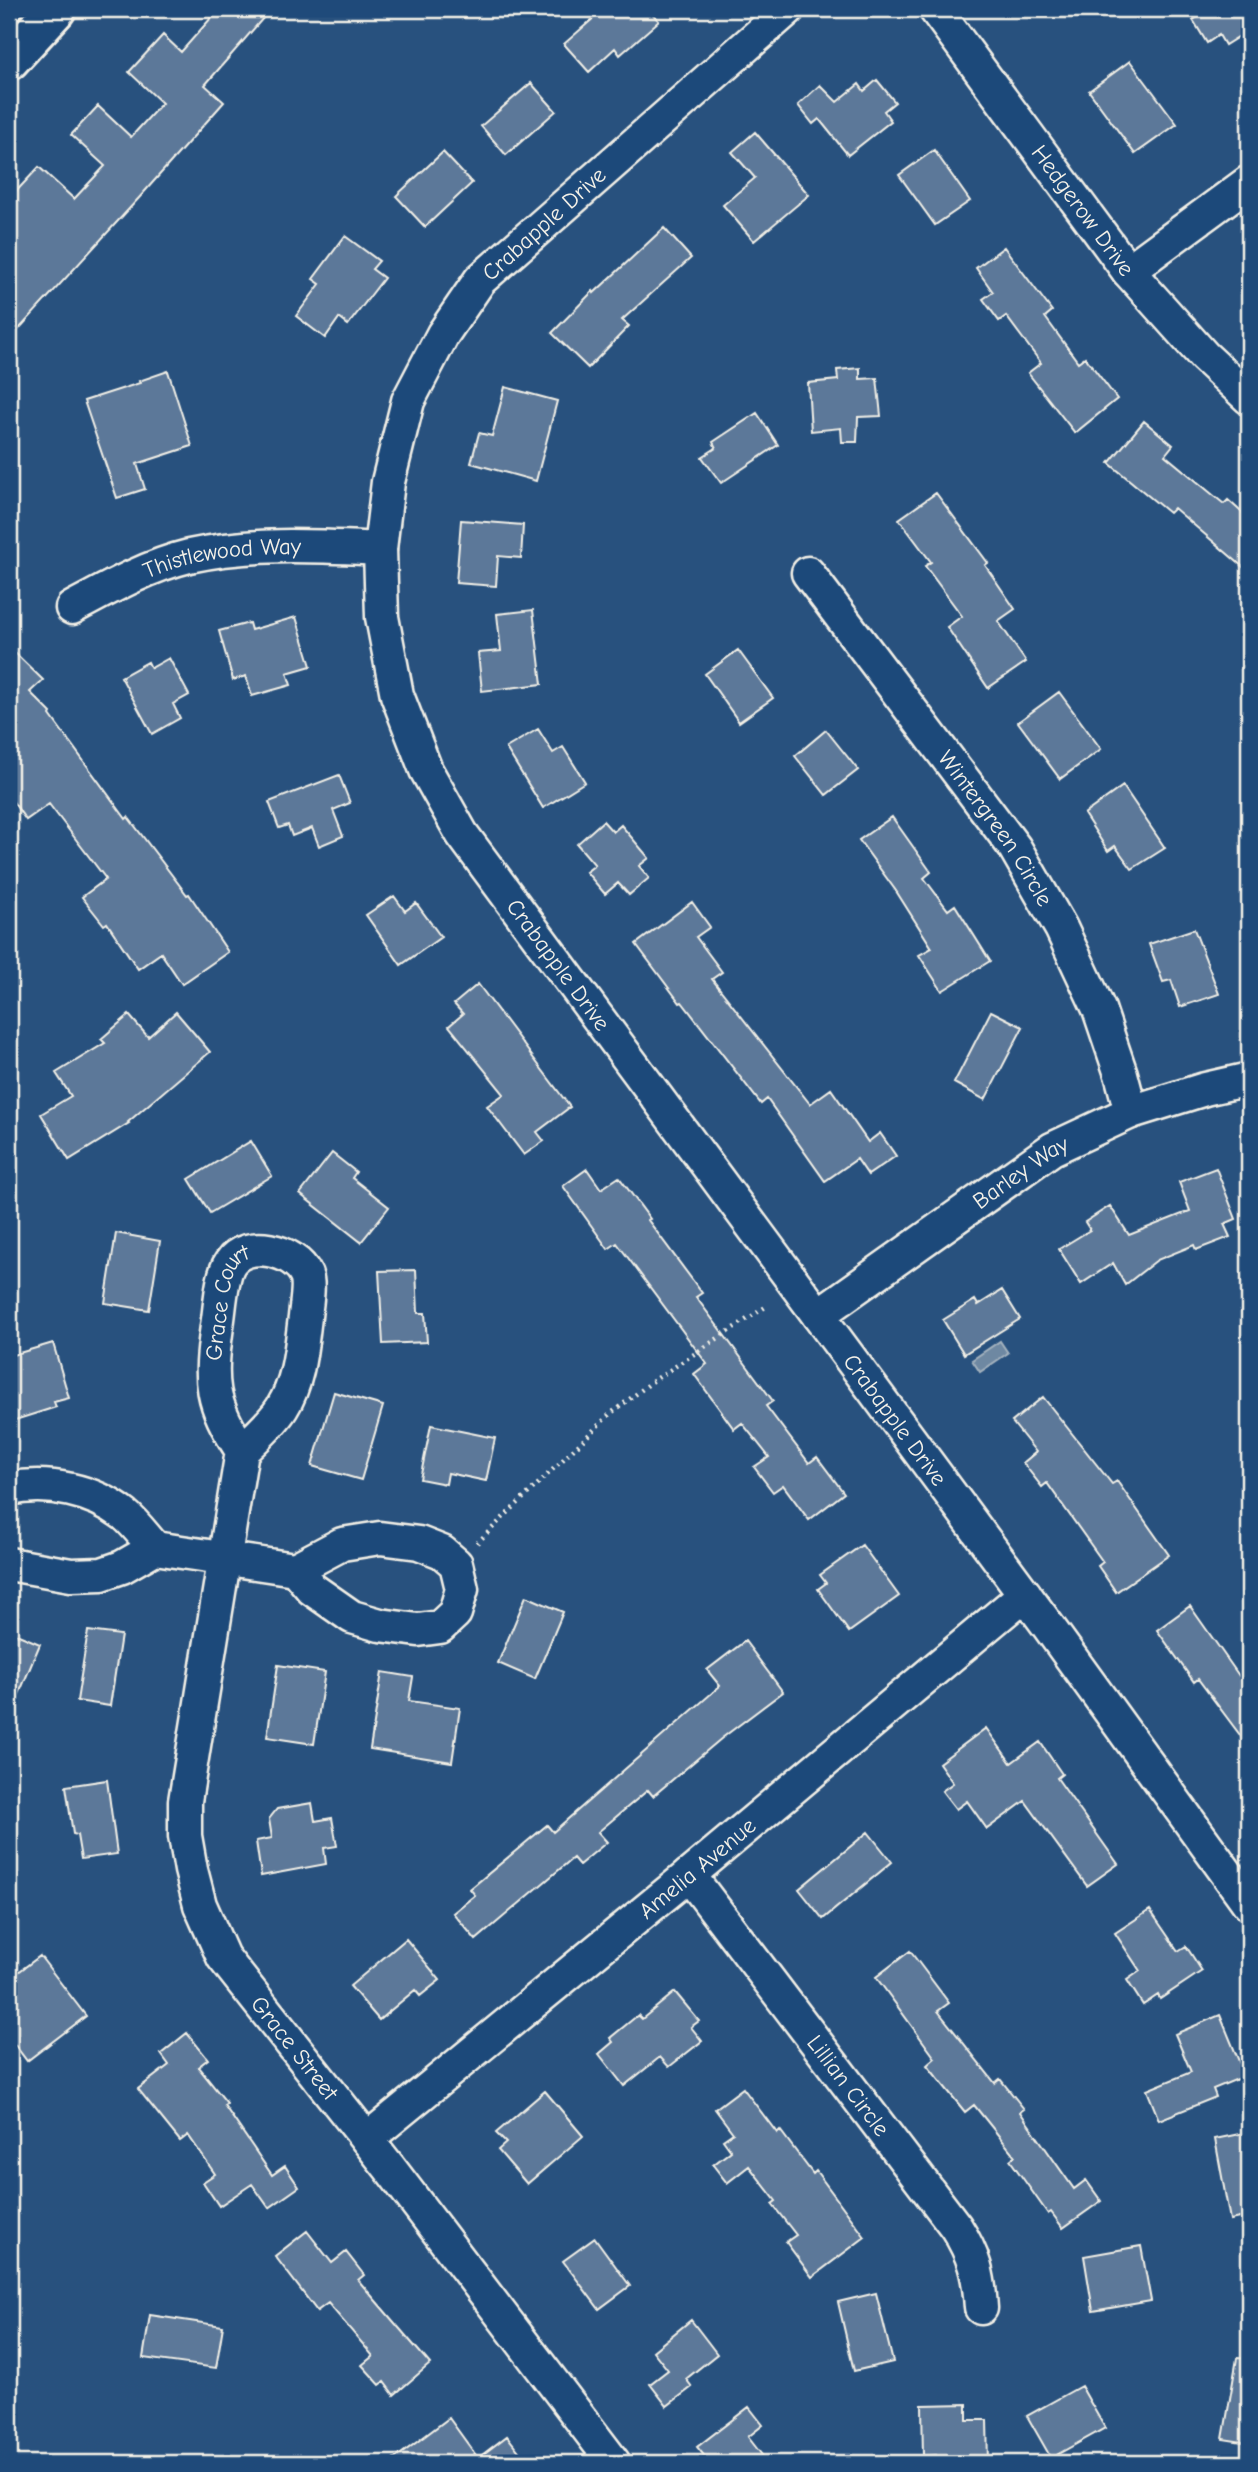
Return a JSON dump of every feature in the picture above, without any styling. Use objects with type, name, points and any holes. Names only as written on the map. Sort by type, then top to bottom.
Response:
[{"type":"main road","points":[[9,60],[56,9]]},
{"type":"street","name":"Crabapple Drive","points":[[788,9],[480,280],[443,334],[408,401],[388,482],[380,549],[382,617],[397,695],[426,770],[456,824],[1195,1825],[1249,1904]]},
{"type":"street","name":"Hedgerow Drive","points":[[935,9],[1128,271],[1204,356],[1249,398]]},
{"type":"street","points":[[1128,271],[1249,182]]},
{"type":"street","name":"Thistlewood Way","points":[[72,608],[149,570],[187,557],[245,546],[380,549]]},
{"type":"street","name":"Wintergreen Circle","points":[[808,573],[1015,848],[1061,928],[1099,1009],[1131,1112]]},
{"type":"street","name":"Barley Way","points":[[818,1315],[1052,1149],[1131,1112],[1205,1088],[1249,1079]]},
{"type":"street","name":"Grace Court","points":[[281,1251],[299,1264],[307,1277],[300,1357],[293,1385],[281,1410],[242,1451],[224,1422],[215,1399],[214,1349],[221,1299],[229,1264],[238,1255],[281,1251]]},
{"type":"street","points":[[225,1559],[242,1451]]},
{"type":"street","points":[[9,1489],[27,1485],[73,1490],[105,1501],[127,1517],[155,1548]]},
{"type":"street","points":[[9,1564],[71,1575],[102,1574],[122,1567],[155,1548],[295,1569],[342,1544],[380,1538],[419,1544],[442,1552],[456,1564],[462,1589],[455,1613],[440,1628],[418,1630],[380,1625],[352,1617],[312,1589],[295,1569]]},
{"type":"street","name":"Grace Street","points":[[225,1559],[185,1801],[185,1836],[200,1905],[223,1957],[367,2139],[614,2463]]},
{"type":"street","name":"Amelia Avenue","points":[[367,2139],[1025,1594]]},
{"type":"street","name":"Lillian Circle","points":[[689,1875],[960,2233],[972,2253],[981,2308]]},
{"type":"path","points":[[456,1564],[610,1414],[653,1381],[767,1306]]},
{"type":"water","points":[[1000,1341],[1008,1353],[980,1372],[972,1360]]},
{"type":"building","points":[[219,9],[271,9],[205,85],[224,102],[9,340],[9,199],[39,167],[74,199],[105,166],[71,135],[98,106],[131,137],[162,103],[129,72],[163,35],[181,52]]},
{"type":"building","points":[[604,9],[648,9],[659,21],[620,55],[615,48],[589,72],[564,44]]},
{"type":"building","points":[[1211,9],[1249,9],[1249,30],[1225,45],[1219,35],[1207,43],[1193,20]]},
{"type":"building","points":[[1130,61],[1177,124],[1135,154],[1089,91]]},
{"type":"building","points":[[877,80],[895,102],[884,111],[891,121],[848,155],[819,119],[813,124],[798,105],[820,85],[837,102],[859,84],[864,91]]},
{"type":"building","points":[[531,83],[556,111],[506,155],[481,126]]},
{"type":"building","points":[[755,132],[809,195],[754,241],[723,205],[755,178],[732,152]]},
{"type":"building","points":[[934,150],[970,201],[935,225],[899,175]]},
{"type":"building","points":[[443,152],[472,183],[425,227],[396,196]]},
{"type":"building","points":[[664,228],[691,258],[622,320],[629,326],[588,368],[552,333],[593,291],[594,293]]},
{"type":"building","points":[[345,236],[379,261],[372,269],[384,278],[348,325],[339,318],[325,338],[296,316],[320,284],[313,279]]},
{"type":"building","points":[[1004,247],[1052,311],[1045,317],[1078,362],[1085,357],[1117,399],[1075,433],[1028,373],[1041,363],[1006,316],[999,321],[983,299],[993,292],[976,268]]},
{"type":"building","points":[[860,368],[860,379],[877,378],[881,416],[858,417],[857,442],[842,442],[841,428],[811,431],[808,383],[838,380],[837,370]]},
{"type":"building","points":[[168,371],[192,446],[137,464],[145,489],[117,498],[84,401]]},
{"type":"building","points":[[505,387],[557,401],[536,481],[471,463],[479,433],[492,436]]},
{"type":"building","points":[[757,413],[778,445],[721,483],[702,457],[716,448],[713,442]]},
{"type":"building","points":[[1144,421],[1173,445],[1165,455],[1224,504],[1228,500],[1249,519],[1249,572],[1174,508],[1169,513],[1109,463]]},
{"type":"building","points":[[936,493],[988,563],[985,565],[1015,609],[998,621],[1026,662],[988,688],[947,627],[962,616],[925,566],[931,562],[899,519]]},
{"type":"building","points":[[461,520],[523,525],[521,558],[498,556],[496,586],[456,583]]},
{"type":"building","points":[[533,610],[542,684],[482,691],[478,653],[501,651],[497,614]]},
{"type":"building","points":[[296,617],[311,666],[287,673],[291,685],[252,696],[246,676],[233,680],[219,631],[249,623],[251,630]]},
{"type":"building","points":[[9,647],[43,680],[30,692],[51,713],[126,819],[128,817],[187,895],[189,894],[228,952],[182,984],[161,953],[138,969],[107,923],[104,925],[82,897],[106,879],[49,804],[26,820],[9,796]]},
{"type":"building","points":[[738,650],[773,698],[739,722],[705,674]]},
{"type":"building","points":[[169,658],[189,695],[173,704],[180,718],[152,734],[121,677],[148,662],[151,668]]},
{"type":"building","points":[[1059,692],[1101,749],[1060,779],[1018,722]]},
{"type":"building","points":[[538,729],[553,753],[563,747],[585,782],[543,808],[506,748]]},
{"type":"building","points":[[826,730],[858,770],[826,795],[795,756]]},
{"type":"building","points":[[339,775],[350,803],[333,810],[343,836],[319,846],[312,828],[292,836],[288,825],[279,828],[269,802]]},
{"type":"building","points":[[1123,786],[1165,848],[1132,869],[1115,846],[1108,851],[1084,814]]},
{"type":"building","points":[[892,817],[931,872],[924,878],[948,910],[955,905],[990,961],[942,991],[919,955],[932,948],[859,840]]},
{"type":"building","points":[[603,821],[613,832],[621,825],[649,858],[639,866],[649,878],[629,895],[618,883],[605,894],[586,872],[595,865],[577,844]]},
{"type":"building","points":[[394,896],[405,911],[416,903],[441,937],[401,965],[366,915]]},
{"type":"building","points":[[692,902],[710,927],[696,937],[722,972],[712,979],[810,1104],[831,1089],[868,1142],[880,1133],[896,1156],[868,1175],[857,1159],[825,1181],[767,1099],[761,1104],[636,944]]},
{"type":"building","points":[[1194,929],[1219,994],[1180,1007],[1171,980],[1163,982],[1149,944]]},
{"type":"building","points":[[478,984],[570,1107],[537,1132],[544,1141],[524,1155],[487,1106],[504,1094],[449,1026],[463,1014],[454,1004]]},
{"type":"building","points":[[991,1011],[1023,1027],[985,1100],[954,1083]]},
{"type":"building","points":[[176,1012],[210,1052],[129,1123],[69,1160],[41,1114],[71,1096],[56,1073],[105,1043],[101,1039],[129,1015],[148,1037]]},
{"type":"building","points":[[251,1141],[272,1176],[210,1213],[189,1179]]},
{"type":"building","points":[[332,1153],[356,1172],[352,1178],[389,1207],[361,1242],[300,1194]]},
{"type":"building","points":[[1216,1168],[1236,1219],[1224,1224],[1230,1237],[1196,1250],[1194,1245],[1157,1260],[1125,1285],[1113,1263],[1081,1284],[1059,1249],[1090,1230],[1085,1222],[1110,1206],[1129,1235],[1190,1211],[1179,1182]]},
{"type":"building","points":[[587,1169],[601,1189],[619,1177],[702,1293],[696,1297],[773,1401],[766,1406],[809,1463],[817,1457],[844,1493],[809,1520],[783,1485],[773,1492],[754,1467],[769,1457],[742,1423],[734,1429],[694,1374],[707,1364],[617,1243],[608,1249],[563,1186]]},
{"type":"building","points":[[116,1233],[160,1241],[149,1310],[105,1303]]},
{"type":"building","points":[[416,1270],[418,1313],[425,1313],[427,1342],[383,1344],[379,1271]]},
{"type":"building","points":[[1002,1290],[1020,1319],[964,1354],[943,1320],[975,1300],[978,1305]]},
{"type":"building","points":[[53,1343],[69,1398],[54,1402],[56,1407],[9,1422],[9,1356]]},
{"type":"building","points":[[334,1392],[383,1406],[361,1480],[312,1466]]},
{"type":"building","points":[[1043,1397],[1112,1484],[1117,1481],[1169,1555],[1116,1592],[1098,1566],[1103,1562],[1047,1483],[1042,1487],[1023,1463],[1036,1452],[1012,1422]]},
{"type":"building","points":[[431,1425],[495,1438],[486,1481],[448,1473],[446,1484],[420,1479]]},
{"type":"building","points":[[862,1545],[899,1596],[849,1632],[818,1589],[826,1583],[820,1575]]},
{"type":"building","points":[[526,1596],[563,1612],[535,1679],[498,1663]]},
{"type":"building","points":[[1190,1606],[1249,1690],[1249,1747],[1198,1679],[1194,1682],[1157,1630]]},
{"type":"building","points":[[9,1631],[40,1644],[9,1718]]},
{"type":"building","points":[[88,1631],[121,1635],[110,1706],[77,1701]]},
{"type":"building","points":[[745,1641],[783,1692],[722,1738],[653,1796],[648,1790],[598,1832],[607,1842],[579,1865],[573,1858],[476,1940],[453,1913],[475,1895],[470,1889],[547,1825],[553,1832],[720,1686],[707,1670]]},
{"type":"building","points":[[278,1665],[325,1672],[314,1744],[267,1737]]},
{"type":"building","points":[[382,1672],[413,1677],[409,1701],[460,1708],[452,1762],[370,1749]]},
{"type":"building","points":[[986,1728],[1011,1763],[1040,1742],[1062,1774],[1057,1778],[1118,1864],[1087,1886],[1025,1801],[987,1829],[967,1801],[956,1809],[942,1791],[953,1783],[939,1763]]},
{"type":"building","points":[[107,1780],[117,1854],[81,1859],[77,1835],[73,1834],[66,1786]]},
{"type":"building","points":[[312,1803],[315,1821],[332,1818],[337,1846],[324,1848],[326,1864],[261,1876],[256,1841],[272,1838],[269,1819],[277,1809]]},
{"type":"building","points":[[868,1832],[892,1862],[823,1919],[799,1889]]},
{"type":"building","points":[[1150,1910],[1178,1951],[1186,1946],[1202,1971],[1160,1999],[1158,1995],[1143,2005],[1127,1980],[1140,1971],[1115,1933]]},
{"type":"building","points":[[406,1939],[440,1980],[420,1996],[415,1990],[379,2020],[350,1986]]},
{"type":"building","points":[[910,1951],[949,2003],[938,2011],[995,2083],[1000,2079],[1024,2109],[1020,2112],[1074,2189],[1086,2180],[1101,2201],[1063,2228],[1051,2212],[1048,2214],[1010,2160],[1015,2156],[974,2105],[965,2112],[927,2065],[935,2058],[876,1977]]},
{"type":"building","points":[[40,1956],[86,2016],[27,2061],[9,2037],[9,1979]]},
{"type":"building","points":[[675,1992],[699,2021],[691,2027],[702,2041],[669,2067],[660,2057],[624,2086],[599,2054],[613,2042],[610,2038],[638,2015],[642,2019]]},
{"type":"building","points":[[1220,2015],[1245,2076],[1213,2089],[1216,2097],[1159,2120],[1147,2090],[1191,2072],[1175,2034]]},
{"type":"building","points":[[187,2033],[208,2059],[198,2067],[227,2103],[224,2105],[272,2175],[285,2166],[299,2187],[269,2208],[252,2184],[219,2206],[203,2182],[215,2174],[188,2135],[180,2141],[138,2089],[169,2065],[161,2054]]},
{"type":"building","points":[[743,2088],[777,2133],[780,2130],[813,2174],[816,2171],[865,2237],[812,2277],[786,2242],[796,2235],[772,2204],[776,2201],[749,2166],[727,2183],[713,2165],[731,2151],[723,2140],[733,2133],[715,2109]]},
{"type":"building","points":[[545,2091],[583,2136],[527,2184],[498,2150],[506,2143],[496,2133]]},
{"type":"building","points":[[1249,2132],[1249,2216],[1230,2220],[1215,2139]]},
{"type":"building","points":[[307,2231],[332,2263],[346,2252],[364,2275],[358,2280],[430,2364],[394,2395],[384,2382],[380,2385],[362,2365],[373,2356],[328,2303],[317,2311],[275,2256]]},
{"type":"building","points":[[595,2238],[630,2286],[599,2309],[563,2261]]},
{"type":"building","points":[[1141,2246],[1151,2301],[1093,2311],[1084,2256]]},
{"type":"building","points":[[876,2293],[893,2362],[854,2371],[838,2302]]},
{"type":"building","points":[[150,2315],[223,2326],[216,2368],[143,2358]]},
{"type":"building","points":[[691,2320],[717,2354],[686,2379],[692,2387],[667,2406],[650,2384],[668,2370],[653,2351]]},
{"type":"building","points":[[1237,2358],[1249,2359],[1249,2443],[1223,2439]]},
{"type":"building","points":[[1081,2386],[1105,2428],[1051,2458],[1027,2416]]},
{"type":"building","points":[[967,2404],[967,2420],[987,2420],[988,2463],[936,2463],[936,2455],[923,2456],[922,2405]]},
{"type":"building","points":[[749,2407],[763,2425],[748,2437],[768,2463],[710,2463],[697,2447]]},
{"type":"building","points":[[449,2418],[478,2458],[507,2436],[528,2463],[389,2463]]}]
